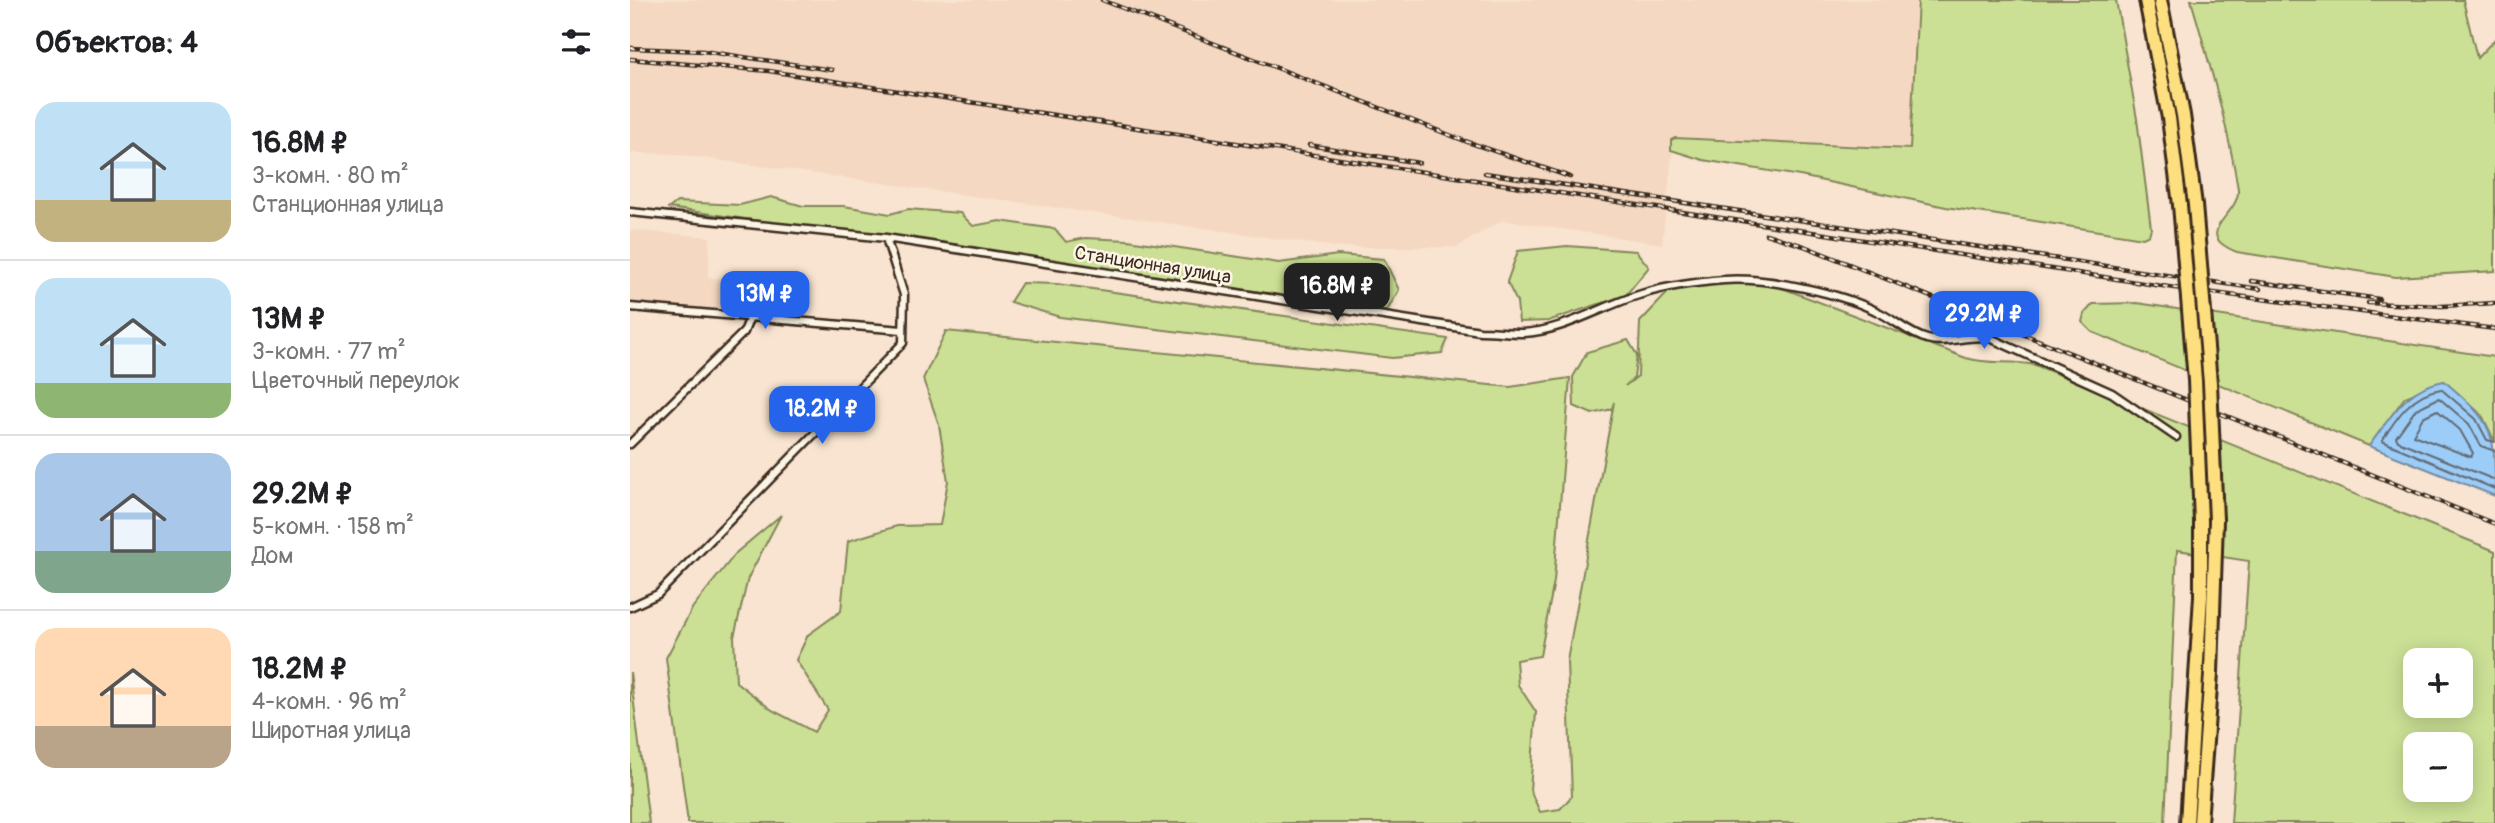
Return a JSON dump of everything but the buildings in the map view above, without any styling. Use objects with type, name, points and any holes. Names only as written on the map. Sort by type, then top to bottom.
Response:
[{"type":"highway","points":[[2146,0],[2169,118],[2195,380],[2201,521],[2201,609],[2188,823]]},
{"type":"highway","points":[[2160,0],[2183,114],[2195,205],[2211,396],[2217,520],[2211,673],[2200,823]]},
{"type":"street","name":"Станционная улица","points":[[630,212],[886,238],[1480,331],[1524,333],[1552,327],[1644,293],[1726,279],[1789,287],[1867,308],[1926,339],[1941,342],[1978,336],[1990,338],[2112,393],[2151,417],[2176,437]]},
{"type":"street","points":[[630,607],[658,594],[903,343],[904,295],[886,238]]},
{"type":"street","points":[[630,307],[902,330]]},
{"type":"street","points":[[630,444],[744,332],[750,317]]},
{"type":"shaded area","points":[[630,0],[1916,0],[1910,148],[1674,137],[1662,244],[1503,220],[1457,247],[1336,247],[675,154],[630,153]]},
{"type":"shaded area","points":[[630,230],[710,237],[708,277],[750,282],[747,312],[630,302]]},
{"type":"green space","points":[[1918,0],[2116,0],[2137,119],[2151,228],[2149,235],[2143,238],[1946,207],[1800,176],[1703,160],[1671,150],[1671,140],[1675,138],[1910,149]]},
{"type":"green space","points":[[2191,0],[2463,0],[2477,58],[2495,39],[2495,271],[2396,277],[2237,252],[2223,245],[2217,238],[2217,231],[2237,198],[2238,189],[2223,117]]},
{"type":"green space","points":[[771,197],[803,206],[844,206],[890,214],[908,209],[960,213],[973,226],[1000,221],[1055,229],[1066,242],[1085,238],[1128,240],[1279,263],[1338,255],[1384,259],[1399,290],[1387,311],[669,208],[677,202],[740,205]]},
{"type":"green space","points":[[1567,246],[1636,251],[1649,267],[1626,295],[1548,321],[1519,322],[1517,302],[1507,282],[1518,251]]},
{"type":"green space","points":[[1720,280],[1777,286],[1966,358],[2035,365],[2495,551],[2495,823],[2231,823],[2249,561],[2177,550],[2165,823],[688,823],[666,658],[693,607],[737,552],[781,515],[748,578],[734,637],[736,682],[772,710],[814,732],[828,710],[796,660],[808,635],[841,611],[848,541],[897,526],[940,525],[948,481],[939,425],[923,379],[946,331],[1510,387],[1570,378],[1554,581],[1540,656],[1516,660],[1518,685],[1536,712],[1530,790],[1540,812],[1560,809],[1572,796],[1567,661],[1614,402],[1612,409],[1592,414],[1574,406],[1573,377],[1587,352],[1628,340],[1637,355],[1634,378],[1625,386],[1638,376],[1640,322],[1674,286]]},
{"type":"green space","points":[[1022,283],[1057,284],[1448,339],[1442,353],[1392,358],[1060,317],[1010,302]]},
{"type":"green space","points":[[2137,303],[2495,357],[2495,442],[2482,415],[2444,381],[2405,397],[2369,446],[2092,332],[2082,322],[2084,314],[2093,304]]},
{"type":"green space","points":[[630,672],[649,823],[630,823]]},
{"type":"water","points":[[2444,381],[2473,408],[2489,430],[2494,457],[2495,496],[2369,446],[2392,414],[2409,397],[2431,384]]},
{"type":"railway","points":[[1102,0],[1465,141],[1570,177]]},
{"type":"railway","points":[[630,48],[703,51],[832,70]]},
{"type":"railway","points":[[630,59],[769,71],[2175,288],[2495,329]]},
{"type":"railway","points":[[1309,145],[1419,163]]},
{"type":"railway","points":[[1485,173],[2260,289]]},
{"type":"railway","points":[[1766,234],[1804,246],[2495,524]]},
{"type":"railway","points":[[2251,281],[2379,299]]},
{"type":"railway","points":[[2368,303],[2442,306],[2495,303]]}]
